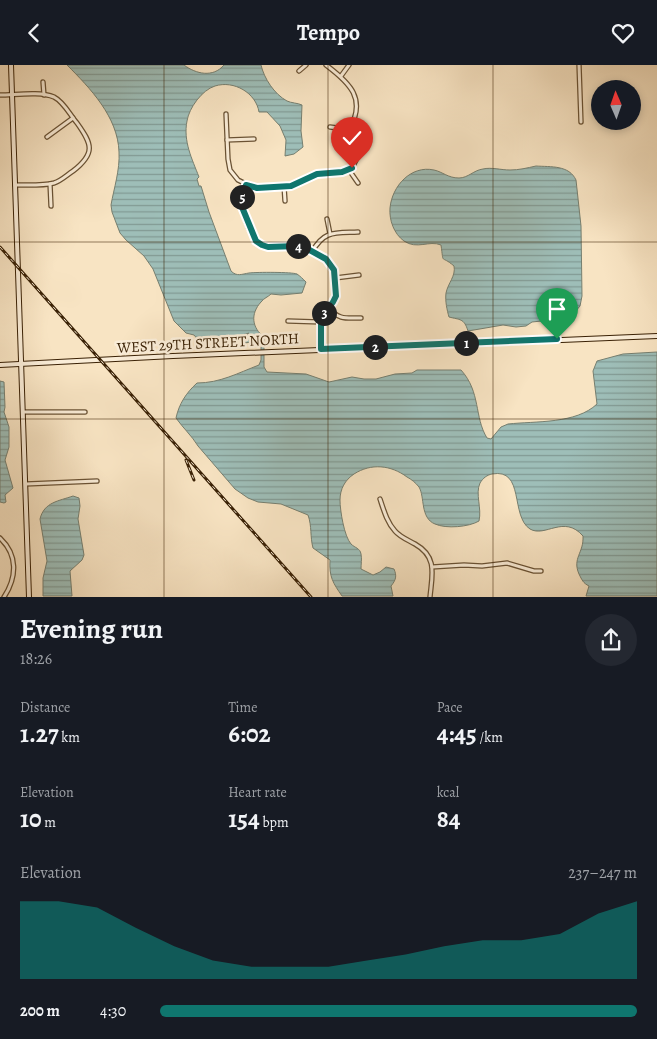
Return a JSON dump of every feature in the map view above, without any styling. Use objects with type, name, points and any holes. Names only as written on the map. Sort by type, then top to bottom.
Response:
[{"type":"main road","points":[[11,65],[29,597]]},
{"type":"main road","name":"WEST 29TH STREET NORTH","points":[[0,365],[321,349],[657,336]]},
{"type":"street","points":[[299,71],[306,65]]},
{"type":"street","points":[[326,65],[350,85],[355,99],[356,118],[349,130]]},
{"type":"street","points":[[341,76],[349,65]]},
{"type":"street","points":[[579,65],[581,122]]},
{"type":"street","points":[[43,82],[44,95]]},
{"type":"street","points":[[0,95],[44,95],[59,100],[87,138],[90,145],[89,153],[83,163],[61,180],[50,184],[15,185]]},
{"type":"street","points":[[226,114],[230,170],[238,180],[246,185],[257,188],[295,185],[317,174],[349,170],[354,165],[358,155],[356,138],[349,130],[330,127]]},
{"type":"street","points":[[47,137],[73,118]]},
{"type":"street","points":[[227,140],[254,139]]},
{"type":"street","points":[[349,170],[358,183]]},
{"type":"street","points":[[50,184],[51,206]]},
{"type":"street","points":[[246,185],[241,198],[242,207],[256,241],[265,246],[297,246],[329,262],[334,270],[335,299],[322,315],[320,322],[321,349]]},
{"type":"street","points":[[284,187],[285,201]]},
{"type":"street","points":[[327,219],[330,234]]},
{"type":"street","points":[[312,252],[319,239],[330,234],[358,232]]},
{"type":"street","points":[[335,278],[359,275]]},
{"type":"street","points":[[328,308],[342,318],[361,318]]},
{"type":"street","points":[[288,321],[320,322]]},
{"type":"street","points":[[23,411],[85,412]]},
{"type":"street","points":[[26,485],[97,481]]},
{"type":"street","points":[[380,499],[385,515],[396,533],[424,549],[432,567],[433,575],[430,597]]},
{"type":"street","points":[[0,539],[9,549],[14,565],[12,581],[4,597]]},
{"type":"street","points":[[432,567],[464,565],[482,567],[507,563],[534,571],[541,571]]},
{"type":"water","points":[[67,65],[184,65],[194,71],[210,73],[215,72],[224,65],[261,65],[267,80],[282,98],[302,105],[301,131],[303,147],[294,154],[285,156],[286,140],[280,126],[267,112],[259,112],[254,99],[249,94],[229,85],[215,86],[201,95],[193,105],[188,116],[186,128],[187,143],[199,177],[197,179],[199,186],[201,186],[231,271],[240,275],[259,272],[294,273],[306,282],[302,293],[271,294],[262,301],[255,311],[255,325],[264,337],[264,367],[267,372],[306,374],[329,382],[352,377],[376,379],[395,374],[412,373],[417,370],[461,370],[472,387],[483,430],[487,438],[491,439],[501,427],[508,424],[567,418],[578,415],[597,404],[593,371],[597,361],[623,354],[657,352],[657,596],[586,596],[589,586],[581,578],[577,568],[577,559],[582,547],[583,536],[576,530],[562,526],[542,531],[530,529],[524,523],[520,514],[513,485],[509,478],[502,474],[488,475],[480,483],[478,492],[479,521],[464,526],[451,527],[440,526],[430,521],[425,512],[421,491],[410,479],[388,468],[374,467],[361,470],[351,476],[342,489],[340,504],[346,535],[351,544],[360,552],[361,569],[373,575],[386,567],[394,569],[396,578],[391,586],[393,596],[342,596],[332,579],[330,560],[313,548],[308,515],[281,504],[258,502],[235,489],[176,418],[183,399],[197,383],[221,379],[259,365],[261,360],[261,339],[255,338],[251,342],[245,343],[244,340],[249,333],[219,341],[199,341],[194,335],[186,333],[174,321],[153,269],[144,256],[120,233],[112,212],[111,205],[119,159],[114,127],[93,93]]},
{"type":"water","points":[[536,166],[564,169],[573,175],[576,180],[581,226],[582,296],[580,306],[570,318],[532,322],[526,326],[503,325],[468,331],[459,319],[449,317],[446,293],[454,273],[454,266],[443,259],[441,245],[409,244],[397,235],[391,222],[390,213],[394,192],[410,174],[426,169],[459,178],[486,168],[513,170]]},
{"type":"water","points":[[0,381],[4,382],[4,412],[9,427],[9,447],[5,460],[13,488],[5,495],[6,502],[4,503],[0,502]]},
{"type":"water","points":[[73,496],[79,498],[78,519],[84,555],[82,560],[70,571],[72,596],[43,596],[43,578],[47,561],[40,519],[42,513],[49,506],[57,501]]},
{"type":"railway","points":[[0,247],[311,597]]},
{"type":"railway","points":[[186,460],[194,480]]},
{"type":"route","points":[[352,168],[342,172],[317,174],[291,186],[257,188],[246,185],[242,194],[242,207],[256,241],[268,247],[304,247],[322,257],[332,266],[335,274],[336,296],[321,318],[321,349],[557,339]]}]
